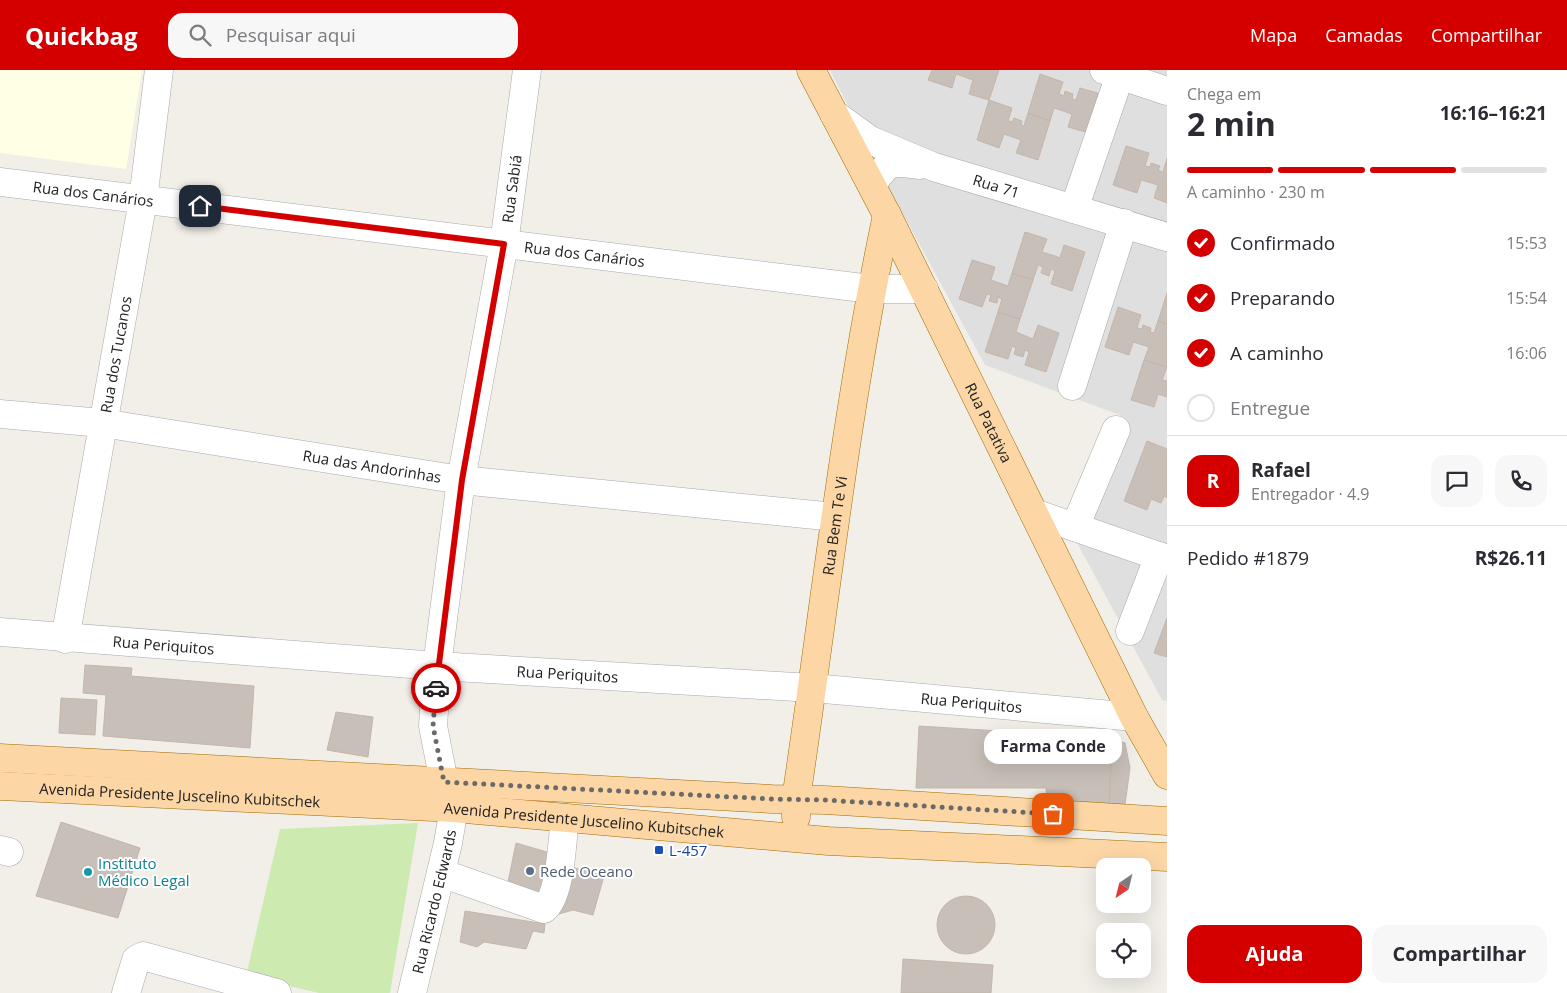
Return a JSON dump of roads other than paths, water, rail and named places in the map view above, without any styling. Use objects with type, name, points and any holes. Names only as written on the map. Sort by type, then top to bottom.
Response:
[{"type":"main road","name":"Rua Patativa","points":[[811,70],[872,185],[1134,716],[1167,775]]},
{"type":"main road","name":"Rua Bem Te Vi","points":[[796,838],[796,799],[813,688],[835,517],[871,289],[887,215]]},
{"type":"main road","name":"Avenida Presidente Juscelino Kubitschek","points":[[0,758],[796,799],[1167,821]]},
{"type":"main road","name":"Avenida Presidente Juscelino Kubitschek","points":[[0,786],[454,808],[796,838],[1167,857]]},
{"type":"street","name":"Rua dos Tucanos","points":[[65,639],[142,200],[159,70]]},
{"type":"street","name":"Rua Sabiá","points":[[444,782],[433,726],[438,666],[462,480],[504,244],[527,70]]},
{"type":"street","points":[[1074,209],[1112,73],[1167,91]]},
{"type":"street","name":"Rua 71","points":[[834,114],[870,140],[934,167],[1167,237]]},
{"type":"street","points":[[872,185],[884,167],[892,162],[934,167]]},
{"type":"street","name":"Rua dos Canários","points":[[0,182],[871,289],[924,289]]},
{"type":"street","points":[[1072,386],[1124,223]]},
{"type":"street","name":"Rua das Andorinhas","points":[[0,414],[102,422],[462,480],[835,517]]},
{"type":"street","points":[[1075,527],[1116,430]]},
{"type":"street","points":[[1034,513],[1163,557],[1130,631]]},
{"type":"street","name":"Rua Periquitos","points":[[0,632],[65,639],[438,666],[813,688],[1134,716]]},
{"type":"street","name":"Rua Ricardo Edwards","points":[[412,993],[441,873],[454,808],[444,782]]},
{"type":"street","points":[[441,873],[544,909],[551,903],[556,884],[565,818]]},
{"type":"street","points":[[126,993],[136,960],[143,956],[202,983],[278,993]]},
{"type":"place","name":"Farma Conde","points":[[1053,814]]},
{"type":"place","name":"L-457","points":[[659,850]]},
{"type":"place","name":"Rede Oceano","points":[[530,871]]},
{"type":"place","name":"Instituto Médico Legal","points":[[88,872]]}]
